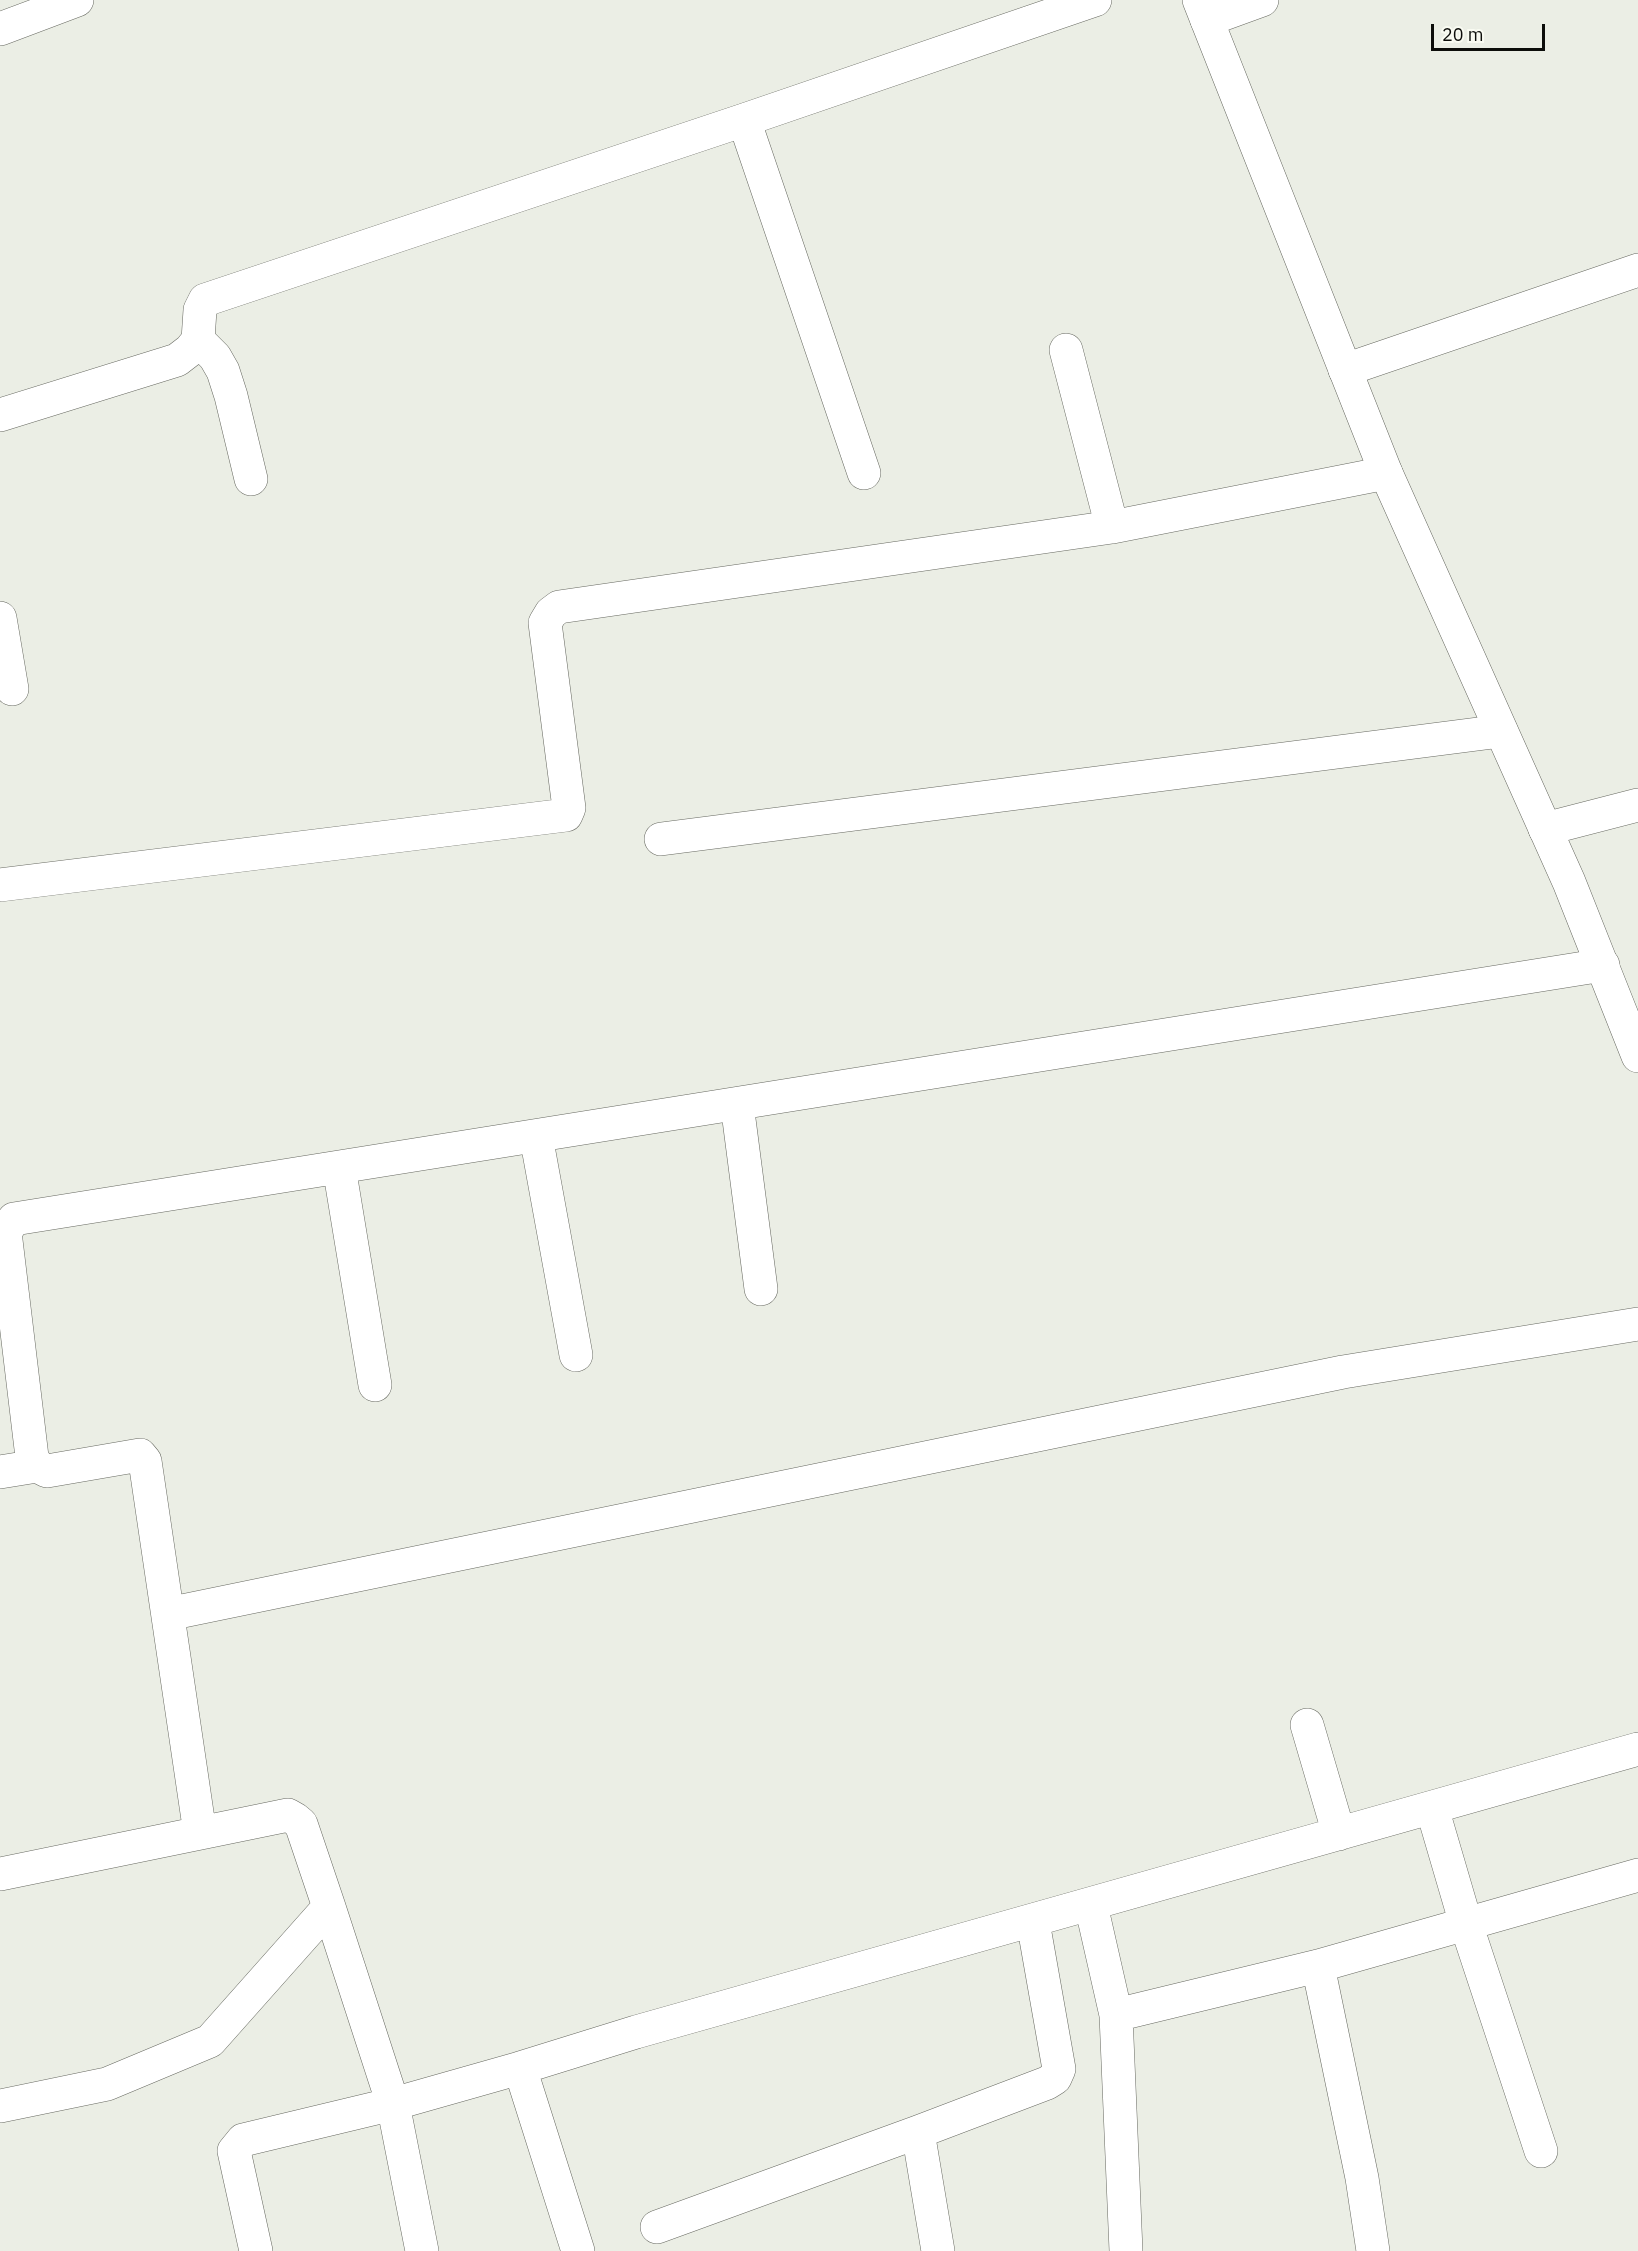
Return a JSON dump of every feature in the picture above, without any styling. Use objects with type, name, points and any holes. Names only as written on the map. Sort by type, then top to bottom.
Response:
[{"type":"street","points":[[0,29],[77,0]]},
{"type":"street","points":[[0,415],[177,360],[198,340],[200,310],[205,300],[1095,0]]},
{"type":"street","points":[[1262,0],[1203,10],[1386,473],[1545,829],[1604,966],[1638,1056]]},
{"type":"street","points":[[744,120],[864,473]]},
{"type":"street","points":[[1345,370],[1638,270]]},
{"type":"street","points":[[198,340],[215,357],[223,371],[251,478]]},
{"type":"street","points":[[1065,350],[1112,527]]},
{"type":"street","points":[[0,885],[566,815],[569,808],[545,623],[551,613],[560,607],[1112,527],[1386,473]]},
{"type":"street","points":[[0,618],[12,689]]},
{"type":"street","points":[[661,840],[1501,731]]},
{"type":"street","points":[[1545,829],[1638,805]]},
{"type":"street","points":[[200,1833],[145,1461],[140,1455],[47,1471],[37,1466],[32,1457],[5,1232],[14,1219],[1604,966]]},
{"type":"street","points":[[737,1104],[761,1289]]},
{"type":"street","points":[[536,1136],[576,1354]]},
{"type":"street","points":[[339,1167],[375,1385]]},
{"type":"street","points":[[168,1614],[1343,1372],[1638,1324]]},
{"type":"street","points":[[0,1472],[37,1466]]},
{"type":"street","points":[[1306,1725],[1339,1834]]},
{"type":"street","points":[[256,2251],[234,2151],[243,2140],[393,2104],[636,2032],[1034,1922],[1638,1749]]},
{"type":"street","points":[[1432,1808],[1466,1924],[1541,2151]]},
{"type":"street","points":[[0,1874],[288,1815],[295,1818],[301,1824],[393,2104],[422,2251]]},
{"type":"street","points":[[1116,2015],[1317,1966],[1638,1875]]},
{"type":"street","points":[[1091,1905],[1116,2015],[1126,2251]]},
{"type":"street","points":[[0,2106],[107,2084],[210,2041],[329,1907]]},
{"type":"street","points":[[657,2227],[918,2132],[1055,2078],[1059,2069],[1034,1922]]},
{"type":"street","points":[[1317,1966],[1362,2178],[1373,2251]]},
{"type":"street","points":[[520,2068],[578,2251]]},
{"type":"street","points":[[918,2132],[938,2251]]}]
